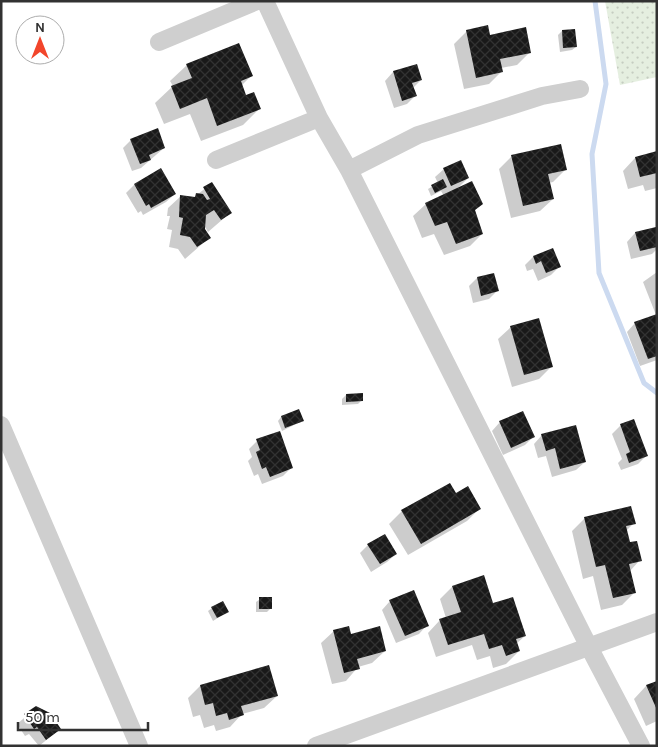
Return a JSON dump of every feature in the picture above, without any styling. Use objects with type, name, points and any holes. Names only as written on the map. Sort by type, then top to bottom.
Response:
[{"type":"street","points":[[160,42],[258,1]]},
{"type":"street","points":[[265,1],[319,118],[349,170],[588,648],[641,746]]},
{"type":"street","points":[[349,170],[418,135],[542,96],[580,89]]},
{"type":"street","points":[[216,160],[319,118]]},
{"type":"street","points":[[1,425],[139,746]]},
{"type":"street","points":[[316,746],[657,622]]},
{"type":"green space","points":[[605,1],[657,1],[657,77],[620,85]]},
{"type":"building","points":[[488,25],[490,35],[526,27],[531,53],[500,59],[503,72],[476,78],[466,30]]},
{"type":"building","points":[[575,29],[577,47],[563,48],[562,30]]},
{"type":"building","points":[[239,43],[253,76],[241,81],[246,95],[254,92],[261,109],[217,126],[207,98],[180,109],[171,86],[192,78],[186,64]]},
{"type":"building","points":[[417,64],[422,80],[412,83],[417,96],[402,101],[393,71]]},
{"type":"building","points":[[158,128],[165,148],[149,155],[151,160],[140,164],[130,139]]},
{"type":"building","points":[[561,144],[567,170],[548,174],[554,199],[523,206],[511,155]]},
{"type":"building","points":[[657,151],[657,173],[640,177],[635,157]]},
{"type":"building","points":[[461,160],[469,178],[451,186],[443,168]]},
{"type":"building","points":[[161,168],[176,194],[151,208],[149,204],[146,206],[134,184]]},
{"type":"building","points":[[443,179],[447,187],[435,193],[431,185]]},
{"type":"building","points":[[472,181],[483,204],[475,210],[483,234],[456,244],[447,222],[435,226],[425,203]]},
{"type":"building","points":[[212,182],[232,213],[221,220],[214,210],[206,215],[205,229],[211,238],[197,247],[190,237],[180,235],[183,218],[179,217],[180,195],[195,197],[196,193],[203,194],[207,200],[210,199],[203,187]]},
{"type":"building","points":[[656,227],[657,247],[640,251],[635,232]]},
{"type":"building","points":[[553,248],[561,267],[546,273],[541,261],[536,264],[533,256]]},
{"type":"building","points":[[494,273],[499,291],[481,296],[477,277]]},
{"type":"building","points":[[657,314],[657,356],[648,359],[634,322]]},
{"type":"building","points":[[539,318],[553,367],[524,375],[510,326]]},
{"type":"building","points":[[363,393],[363,401],[346,402],[346,394]]},
{"type":"building","points":[[299,409],[304,421],[285,428],[281,416]]},
{"type":"building","points":[[523,411],[535,437],[511,448],[499,421]]},
{"type":"building","points":[[634,419],[648,456],[629,463],[626,454],[630,452],[620,424]]},
{"type":"building","points":[[576,425],[586,462],[560,469],[555,448],[546,451],[541,434]]},
{"type":"building","points":[[280,431],[293,468],[270,477],[266,467],[262,469],[256,452],[260,450],[256,439]]},
{"type":"building","points":[[450,483],[456,493],[468,486],[481,509],[421,544],[401,510]]},
{"type":"building","points":[[631,506],[636,524],[626,526],[630,542],[637,541],[642,561],[629,564],[636,593],[613,598],[605,565],[596,567],[584,517]]},
{"type":"building","points":[[385,534],[397,554],[380,564],[367,544]]},
{"type":"building","points":[[484,575],[493,603],[513,597],[526,636],[516,639],[520,651],[506,656],[502,645],[489,649],[484,634],[448,645],[439,619],[461,612],[452,586]]},
{"type":"building","points":[[414,590],[429,626],[405,636],[389,600]]},
{"type":"building","points":[[259,597],[272,597],[272,609],[259,609]]},
{"type":"building","points":[[223,601],[229,612],[217,618],[211,607]]},
{"type":"building","points":[[349,626],[351,634],[380,626],[386,651],[357,659],[360,669],[344,673],[333,630]]},
{"type":"building","points":[[269,665],[278,696],[241,706],[244,715],[229,720],[227,713],[216,716],[213,703],[205,705],[200,685]]},
{"type":"building","points":[[657,681],[657,710],[646,685]]},
{"type":"building","points":[[36,706],[50,713],[61,729],[46,740],[37,727],[34,729],[24,714]]},
{"type":"waterway","points":[[595,1],[606,84],[592,154],[599,273],[644,383],[657,393]]}]
